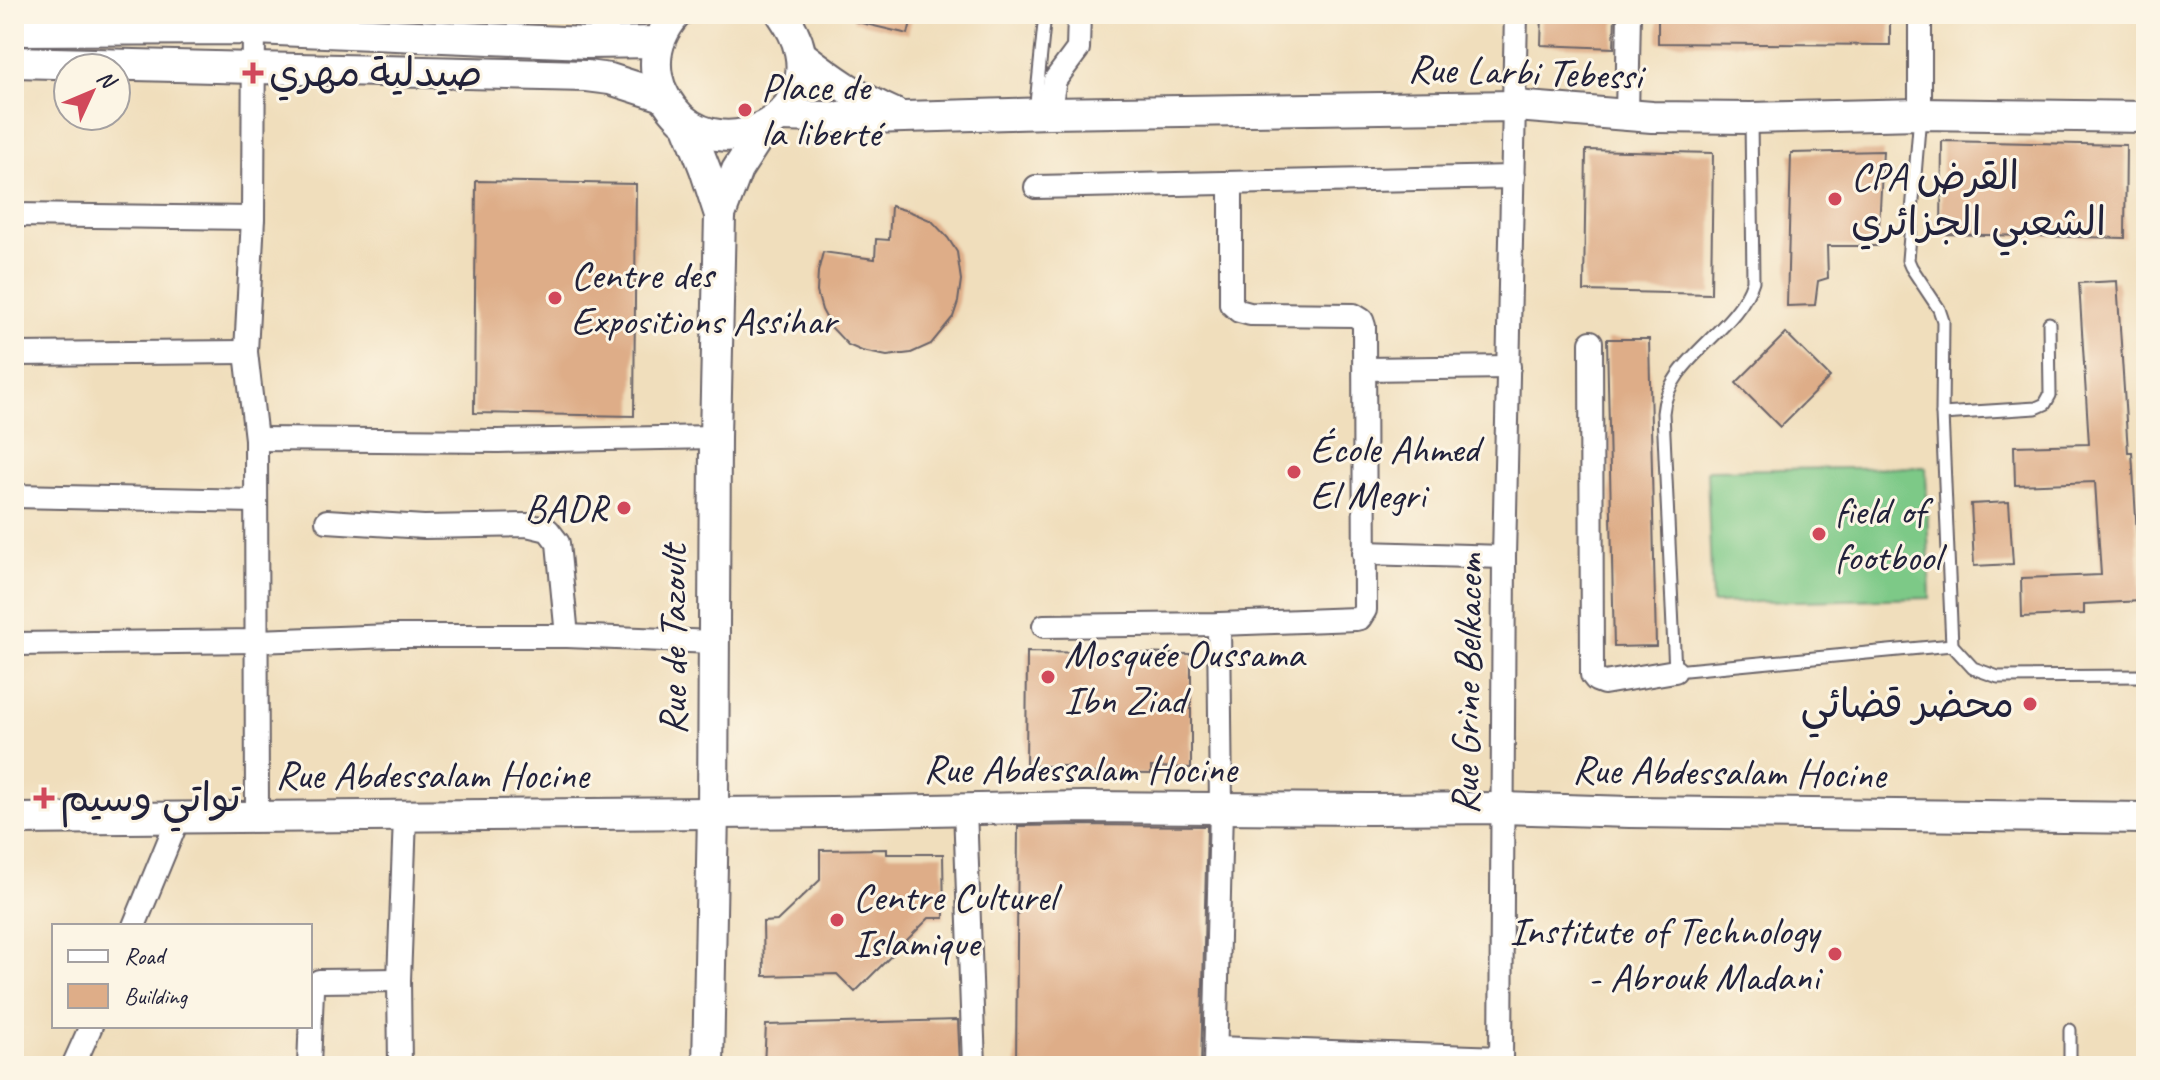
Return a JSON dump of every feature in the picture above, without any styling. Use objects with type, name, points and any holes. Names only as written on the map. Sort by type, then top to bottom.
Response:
[{"type":"main road","points":[[676,14],[659,42],[656,69],[663,96],[673,111],[687,123]]},
{"type":"main road","points":[[782,14],[795,33],[801,55]]},
{"type":"main road","points":[[14,30],[254,22],[586,43],[659,42]]},
{"type":"main road","name":"Rue Larbi Tebessi","points":[[801,55],[865,101],[901,117]]},
{"type":"main road","name":"Rue de Tazoult","points":[[720,215],[737,170],[793,98],[800,77],[801,55]]},
{"type":"main road","points":[[14,62],[586,76],[610,79],[663,96]]},
{"type":"main road","name":"Rue Larbi Tebessi","points":[[687,123],[705,133],[724,136],[745,135],[772,122],[901,117],[1515,106],[1627,115],[1751,118],[1920,114],[2146,117]]},
{"type":"main road","name":"Rue de Tazoult","points":[[687,123],[720,215],[708,1066]]},
{"type":"main road","name":"Rue Abdessalam Hocine","points":[[14,819],[1221,807],[2146,818]]},
{"type":"street","points":[[1042,113],[1055,80],[1078,49],[1079,14]]},
{"type":"street","name":"Rue Grine Belkacem","points":[[1501,1062],[1504,557],[1516,14]]},
{"type":"street","points":[[1627,115],[1629,14]]},
{"type":"street","points":[[1920,14],[1920,114]]},
{"type":"street","points":[[254,22],[253,218],[246,352],[256,439],[257,817]]},
{"type":"street","points":[[1036,187],[1513,177]]},
{"type":"street","points":[[1044,626],[1219,624],[1360,618],[1364,613],[1364,326],[1357,315],[1250,314],[1239,311],[1231,304],[1231,184]]},
{"type":"street","points":[[14,215],[253,218]]},
{"type":"street","points":[[1591,342],[1592,675],[1604,683],[1675,671]]},
{"type":"street","points":[[14,354],[246,352]]},
{"type":"street","points":[[1365,369],[1509,367]]},
{"type":"street","points":[[256,439],[498,441],[715,437]]},
{"type":"street","points":[[14,496],[255,501]]},
{"type":"street","points":[[327,521],[424,527],[527,525],[548,530],[558,543],[567,636]]},
{"type":"street","points":[[1364,553],[1504,557]]},
{"type":"street","points":[[1219,624],[1221,807],[1216,1057],[1501,1062]]},
{"type":"street","points":[[14,644],[392,636],[567,636],[713,642]]},
{"type":"street","points":[[965,808],[974,1066]]},
{"type":"street","points":[[400,1066],[399,980],[405,817]]},
{"type":"street","points":[[135,924],[178,819]]},
{"type":"street","points":[[312,990],[319,981],[399,980]]},
{"type":"street","points":[[73,1066],[90,1028]]},
{"type":"street","points":[[309,1066],[310,1028]]},
{"type":"lane","points":[[1042,113],[1045,14]]},
{"type":"lane","points":[[1920,114],[1908,260],[1939,309],[1943,321],[1942,414],[1952,645],[1973,668],[1998,677],[2146,676]]},
{"type":"lane","points":[[1751,118],[1753,281],[1745,300],[1676,378],[1664,397],[1675,671],[1952,645]]},
{"type":"lane","points":[[1942,414],[2036,408],[2045,404],[2050,395],[2049,323]]},
{"type":"lane","points":[[2070,1030],[2070,1066]]},
{"type":"green space","name":"field of footbool","points":[[1926,467],[1930,598],[1712,603],[1708,470]]},
{"type":"building","points":[[854,14],[913,14],[908,34],[853,21]]},
{"type":"building","points":[[1542,14],[1615,14],[1614,48],[1541,45]]},
{"type":"building","points":[[1658,14],[1890,14],[1890,45],[1658,43]]},
{"type":"building","points":[[1942,141],[2126,145],[2125,238],[1941,234]]},
{"type":"building","points":[[1586,150],[1713,153],[1711,294],[1584,291]]},
{"type":"building","name":"CPA القرض الشعبي الجزائري","points":[[1883,151],[1878,246],[1827,246],[1828,278],[1818,281],[1815,305],[1787,306],[1791,153]]},
{"type":"building","name":"Centre des Expositions Assihar","points":[[476,181],[636,184],[634,416],[474,413]]},
{"type":"building","points":[[891,206],[932,221],[957,252],[961,280],[953,317],[931,344],[911,353],[887,356],[848,345],[831,327],[817,292],[823,252],[875,259],[876,239],[889,240]]},
{"type":"building","points":[[2117,281],[2141,601],[2084,604],[2084,614],[2022,617],[2021,578],[2101,575],[2095,482],[2015,485],[2014,446],[2089,444],[2079,283]]},
{"type":"building","points":[[1786,333],[1830,377],[1780,427],[1736,383]]},
{"type":"building","points":[[1607,339],[1649,339],[1656,646],[1614,647]]},
{"type":"building","points":[[2009,502],[2013,564],[1974,566],[1971,504]]},
{"type":"building","points":[[1027,652],[1191,654],[1191,768],[1151,767],[1151,774],[1069,773],[1069,766],[1026,766]]},
{"type":"building","points":[[1018,826],[1207,826],[1201,1066],[1016,1066]]},
{"type":"building","name":"Centre Culturel Islamique","points":[[887,849],[887,854],[943,854],[944,918],[929,918],[855,992],[837,974],[764,976],[763,922],[777,921],[820,880],[820,850]]},
{"type":"building","points":[[958,1020],[960,1066],[764,1066],[766,1025]]},
{"type":"place","name":"صيدلية مهري","points":[[253,73]]},
{"type":"place","name":"Place de la liberté","points":[[745,110]]},
{"type":"place","name":"CPA القرض الشعبي الجزائري","points":[[1835,199]]},
{"type":"place","name":"Centre des Expositions Assihar","points":[[555,298]]},
{"type":"place","name":"École Ahmed El Megri","points":[[1294,472]]},
{"type":"place","name":"BADR","points":[[624,508]]},
{"type":"place","name":"field of footbool","points":[[1819,534]]},
{"type":"place","name":"Mosquée Oussama Ibn Ziad","points":[[1048,677]]},
{"type":"place","name":"محضر قضائي","points":[[2030,704]]},
{"type":"place","name":"تواتي وسيم","points":[[44,798]]},
{"type":"place","name":"Centre Culturel Islamique","points":[[837,920]]},
{"type":"place","name":"Institute of Technology - Abrouk Madani","points":[[1835,954]]}]
